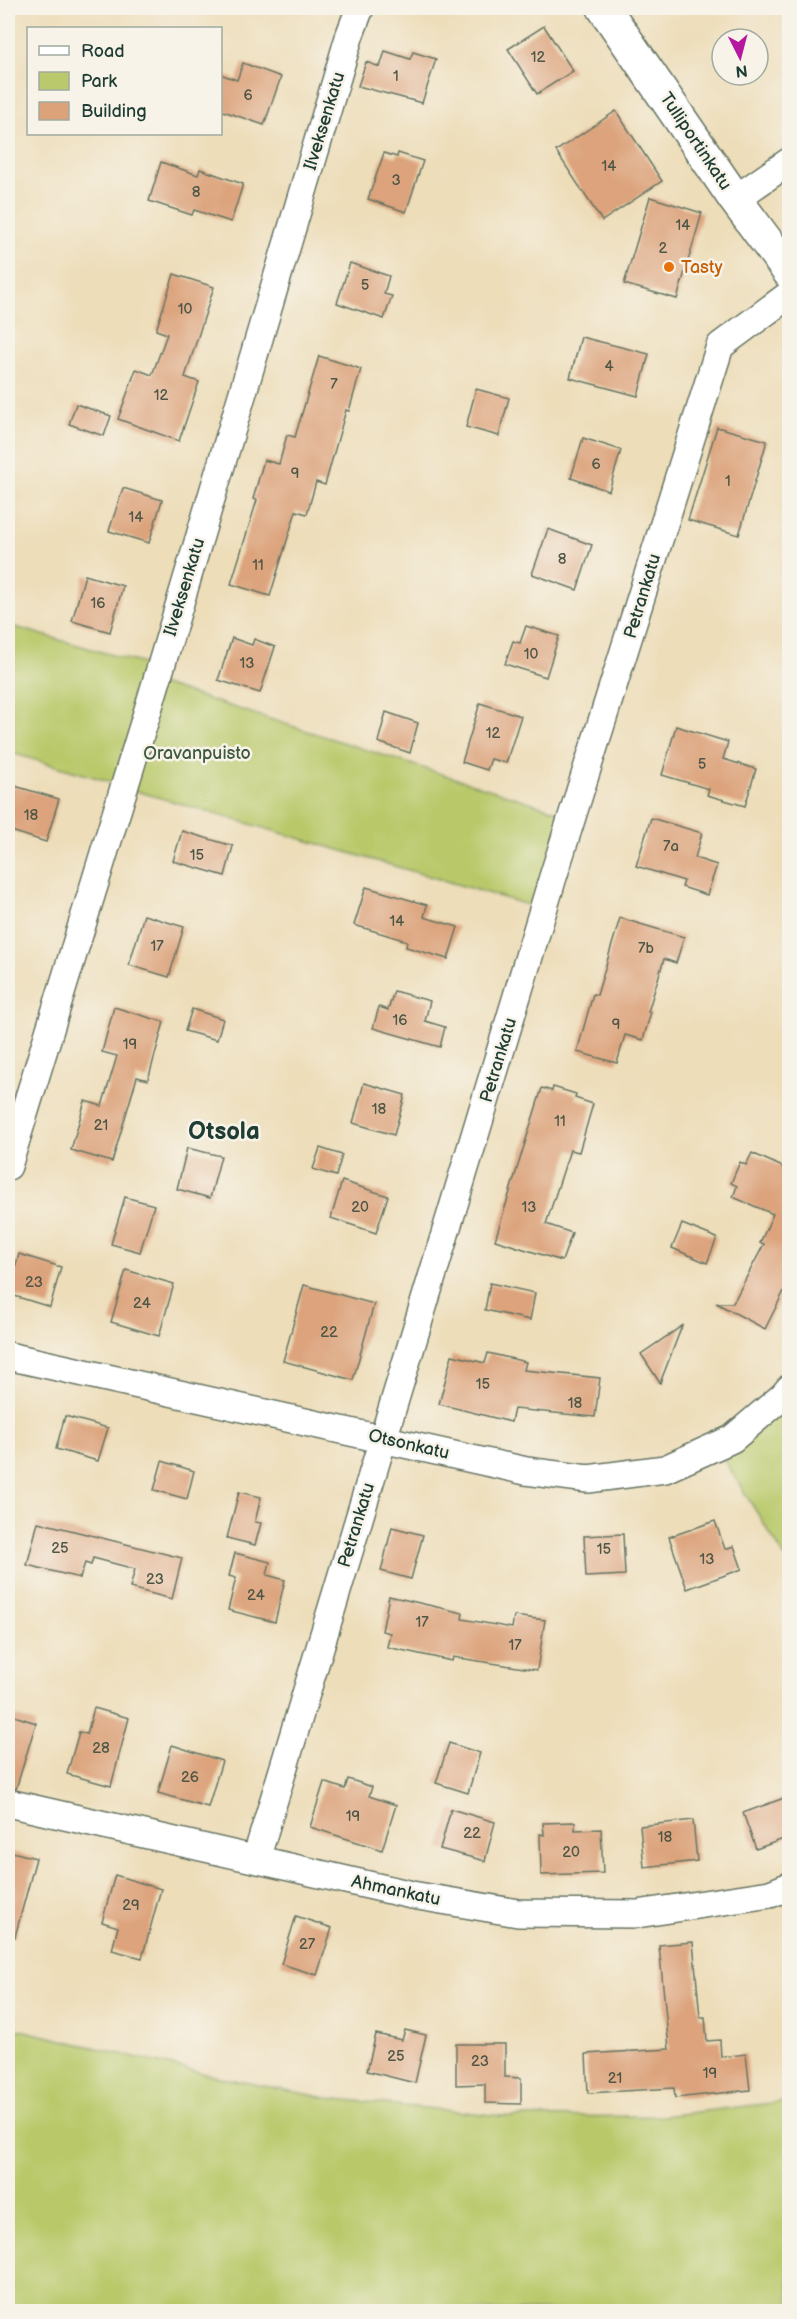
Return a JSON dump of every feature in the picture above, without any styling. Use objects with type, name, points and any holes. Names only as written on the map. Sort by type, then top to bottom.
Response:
[{"type":"street","name":"Ilveksenkatu","points":[[8,1166],[147,713],[350,34],[360,8]]},
{"type":"street","name":"Tulliportinkatu","points":[[604,8],[735,199],[789,273]]},
{"type":"street","points":[[735,199],[789,161]]},
{"type":"street","name":"Petrankatu","points":[[256,1858],[553,877],[720,346],[789,294]]},
{"type":"street","name":"Otsonkatu","points":[[8,1356],[383,1437],[526,1471],[588,1479],[664,1469],[732,1439],[783,1396],[789,1388]]},
{"type":"street","name":"Ahmankatu","points":[[8,1803],[412,1895],[518,1913],[637,1914],[770,1893],[789,1886]]},
{"type":"green space","name":"Oravanpuisto","points":[[8,625],[154,667],[118,784],[8,752]]},
{"type":"green space","name":"Oravanpuisto","points":[[157,683],[570,815],[542,909],[126,788]]},
{"type":"green space","points":[[778,1412],[789,1430],[789,1564],[721,1455]]},
{"type":"green space","points":[[8,2027],[223,2078],[327,2098],[512,2117],[663,2116],[789,2101],[789,2311],[8,2310]]},
{"type":"building","points":[[544,26],[573,71],[537,94],[508,49]]},
{"type":"building","points":[[385,51],[410,59],[413,52],[436,59],[422,103],[358,86],[366,62],[380,67]]},
{"type":"building","points":[[243,63],[281,77],[264,125],[222,111],[222,75],[237,80]]},
{"type":"building","points":[[616,111],[662,181],[602,221],[556,151]]},
{"type":"building","points":[[384,153],[397,157],[398,153],[423,161],[406,212],[368,199]]},
{"type":"building","points":[[161,162],[198,175],[200,169],[243,184],[231,222],[194,210],[192,215],[149,201]]},
{"type":"building","points":[[650,197],[702,213],[677,299],[624,284]]},
{"type":"building","points":[[350,263],[389,276],[384,294],[392,296],[384,319],[337,303]]},
{"type":"building","points":[[174,274],[214,287],[185,377],[199,382],[179,441],[118,419],[136,369],[152,375],[167,334],[156,330]]},
{"type":"building","points":[[581,337],[649,354],[638,396],[570,378]]},
{"type":"building","points":[[319,356],[361,369],[349,411],[346,410],[325,485],[316,482],[307,514],[296,511],[270,596],[231,584],[257,500],[253,499],[264,460],[279,464],[287,435],[295,437]]},
{"type":"building","points":[[476,389],[509,398],[499,436],[466,427]]},
{"type":"building","points":[[76,404],[111,416],[104,436],[69,424]]},
{"type":"building","points":[[717,427],[767,441],[739,535],[688,520]]},
{"type":"building","points":[[583,438],[621,450],[609,491],[571,478]]},
{"type":"building","points":[[123,488],[162,500],[149,543],[109,531]]},
{"type":"building","points":[[548,529],[592,545],[577,590],[532,574]]},
{"type":"building","points":[[85,575],[123,586],[110,632],[72,621]]},
{"type":"building","points":[[526,626],[559,636],[546,677],[505,664],[513,641],[520,643]]},
{"type":"building","points":[[232,638],[252,645],[254,639],[275,647],[260,693],[218,680]]},
{"type":"building","points":[[480,703],[521,716],[506,763],[491,759],[487,770],[462,762]]},
{"type":"building","points":[[386,712],[418,723],[410,753],[378,742]]},
{"type":"building","points":[[676,726],[728,742],[723,759],[756,769],[745,806],[707,795],[709,789],[662,775]]},
{"type":"building","points":[[8,784],[59,799],[46,842],[8,830]]},
{"type":"building","points":[[651,818],[702,833],[695,858],[717,865],[707,895],[682,887],[684,881],[636,866]]},
{"type":"building","points":[[182,831],[233,846],[225,876],[173,861]]},
{"type":"building","points":[[366,887],[427,905],[424,917],[458,927],[448,959],[406,947],[407,941],[354,925]]},
{"type":"building","points":[[144,915],[184,927],[169,977],[129,965]]},
{"type":"building","points":[[620,918],[684,937],[676,963],[664,959],[648,1012],[651,1012],[643,1040],[625,1035],[617,1063],[577,1052],[593,994],[597,995]]},
{"type":"building","points":[[394,991],[430,1001],[425,1021],[445,1027],[440,1047],[373,1028],[379,1007],[388,1010]]},
{"type":"building","points":[[114,1007],[164,1022],[148,1080],[137,1077],[112,1162],[71,1150],[85,1101],[102,1106],[117,1056],[102,1052]]},
{"type":"building","points":[[192,1009],[223,1019],[217,1040],[185,1031]]},
{"type":"building","points":[[364,1083],[405,1095],[394,1135],[353,1123]]},
{"type":"building","points":[[553,1087],[576,1094],[575,1098],[593,1104],[579,1152],[570,1150],[546,1224],[572,1233],[562,1261],[495,1240],[542,1088],[552,1091]]},
{"type":"building","points":[[187,1148],[221,1156],[210,1198],[177,1189]]},
{"type":"building","points":[[320,1148],[342,1155],[336,1176],[313,1169]]},
{"type":"building","points":[[752,1153],[789,1170],[789,1281],[765,1329],[716,1303],[733,1303],[764,1244],[760,1243],[773,1214],[733,1197],[737,1186],[731,1183],[740,1162],[746,1165]]},
{"type":"building","points":[[342,1181],[388,1196],[376,1233],[331,1218]]},
{"type":"building","points":[[125,1197],[154,1205],[140,1252],[111,1244]]},
{"type":"building","points":[[682,1224],[717,1238],[707,1263],[672,1248]]},
{"type":"building","points":[[19,1254],[61,1267],[50,1307],[8,1294]]},
{"type":"building","points":[[126,1270],[174,1284],[159,1336],[111,1322]]},
{"type":"building","points":[[490,1283],[535,1293],[530,1320],[485,1310]]},
{"type":"building","points":[[304,1285],[374,1304],[353,1380],[283,1361]]},
{"type":"building","points":[[682,1326],[660,1383],[641,1354]]},
{"type":"building","points":[[488,1353],[526,1362],[524,1370],[600,1378],[595,1417],[514,1409],[511,1422],[439,1404],[452,1355],[485,1363]]},
{"type":"building","points":[[65,1416],[108,1428],[98,1461],[56,1449]]},
{"type":"building","points":[[162,1461],[194,1471],[187,1499],[154,1490]]},
{"type":"building","points":[[239,1492],[261,1497],[255,1522],[261,1523],[255,1545],[227,1538]]},
{"type":"building","points":[[715,1521],[725,1549],[734,1546],[742,1569],[687,1589],[669,1537]]},
{"type":"building","points":[[38,1522],[182,1558],[172,1599],[130,1588],[135,1569],[93,1558],[91,1565],[85,1563],[80,1578],[27,1565]]},
{"type":"building","points":[[392,1527],[423,1535],[411,1579],[381,1571]]},
{"type":"building","points":[[623,1534],[625,1575],[586,1577],[584,1536]]},
{"type":"building","points":[[235,1553],[270,1562],[267,1575],[285,1580],[275,1622],[228,1610],[236,1578],[229,1576]]},
{"type":"building","points":[[389,1596],[463,1613],[462,1619],[512,1628],[514,1616],[545,1620],[537,1670],[453,1657],[452,1661],[387,1647],[390,1633],[382,1631]]},
{"type":"building","points":[[94,1708],[129,1718],[111,1786],[67,1774],[79,1732],[87,1734]]},
{"type":"building","points":[[8,1714],[36,1723],[16,1789],[8,1788]]},
{"type":"building","points":[[449,1743],[480,1753],[468,1793],[436,1783]]},
{"type":"building","points":[[172,1745],[222,1761],[208,1807],[158,1793]]},
{"type":"building","points":[[348,1779],[372,1787],[369,1796],[396,1805],[382,1850],[310,1827],[324,1782],[345,1789]]},
{"type":"building","points":[[784,1798],[789,1814],[789,1837],[756,1849],[743,1813]]},
{"type":"building","points":[[451,1809],[495,1822],[485,1861],[440,1849]]},
{"type":"building","points":[[693,1820],[697,1861],[644,1867],[640,1826]]},
{"type":"building","points":[[575,1822],[575,1830],[601,1829],[603,1873],[541,1875],[540,1834],[544,1835],[543,1823]]},
{"type":"building","points":[[8,1851],[36,1858],[15,1937],[8,1936]]},
{"type":"building","points":[[115,1875],[161,1889],[142,1958],[112,1950],[118,1927],[102,1922]]},
{"type":"building","points":[[296,1916],[332,1928],[317,1975],[281,1964]]},
{"type":"building","points":[[693,1942],[700,2017],[705,2017],[707,2041],[720,2040],[721,2057],[746,2054],[750,2090],[675,2098],[674,2088],[588,2093],[586,2054],[669,2049],[659,1945]]},
{"type":"building","points":[[405,2030],[426,2035],[415,2083],[367,2071],[376,2034],[402,2040]]},
{"type":"building","points":[[456,2044],[505,2044],[505,2077],[521,2078],[521,2104],[485,2103],[485,2084],[456,2085]]},
{"type":"place","name":"Tasty","points":[[669,267]]},
{"type":"district","name":"Otsola","points":[[224,1131]]}]
